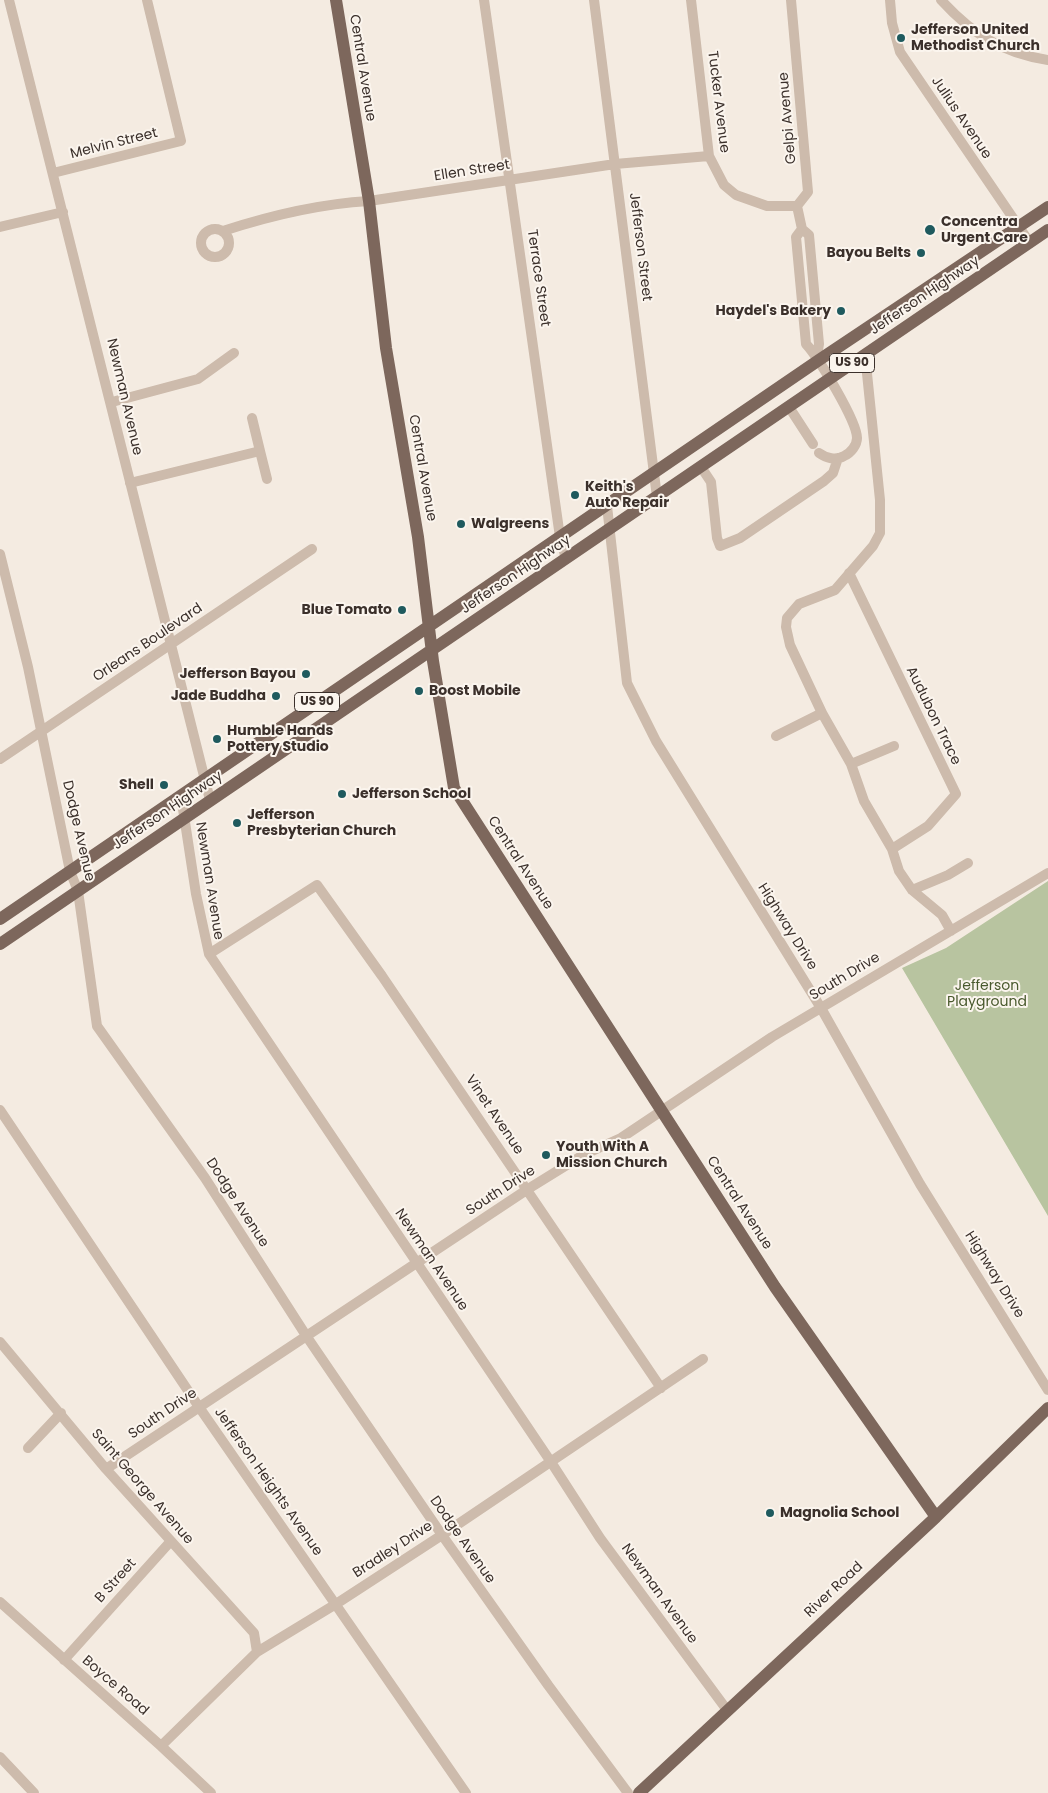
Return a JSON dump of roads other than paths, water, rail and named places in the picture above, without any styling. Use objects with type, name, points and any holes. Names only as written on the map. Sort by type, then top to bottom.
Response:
[{"type":"main road","name":"Central Avenue","points":[[336,0],[368,200],[386,348],[418,537],[432,650],[454,788],[813,1343],[883,1438],[936,1517]]},
{"type":"main road","name":"Jefferson Highway","points":[[0,919],[654,474],[818,358],[1048,207]]},
{"type":"main road","name":"Jefferson Highway","points":[[0,944],[1048,230]]},
{"type":"main road","name":"River Road","points":[[639,1793],[936,1517],[1048,1408]]},
{"type":"street","name":"Newman Avenue","points":[[9,0],[112,402],[130,483],[210,800]]},
{"type":"street","name":"Melvin Street","points":[[53,173],[181,142],[147,0]]},
{"type":"street","name":"Terrace Street","points":[[484,0],[560,537],[566,559]]},
{"type":"street","name":"Jefferson Street","points":[[594,0],[657,497]]},
{"type":"street","name":"Tucker Avenue","points":[[691,0],[709,156],[724,185],[736,195],[767,206],[797,206]]},
{"type":"street","name":"Gelpi Avenue","points":[[791,0],[808,192],[797,206]]},
{"type":"street","name":"Julius Avenue","points":[[890,0],[892,23],[900,52],[1030,243]]},
{"type":"street","points":[[941,0],[964,23],[990,43],[1014,53],[1048,60]]},
{"type":"street","name":"Ellen Street","points":[[223,231],[293,210],[615,164],[709,156]]},
{"type":"street","points":[[797,206],[802,229],[809,235],[819,344],[818,358],[854,423],[857,439],[854,448],[844,456],[834,459],[819,453]]},
{"type":"street","points":[[0,227],[63,212]]},
{"type":"street","points":[[112,402],[198,379],[234,353]]},
{"type":"street","points":[[865,354],[880,500],[880,533],[873,546],[835,590],[799,604],[787,618],[786,628],[790,645],[822,713],[852,764],[864,801],[892,848],[899,871],[912,890],[942,916],[951,931]]},
{"type":"street","points":[[789,407],[813,444]]},
{"type":"street","points":[[252,418],[267,479]]},
{"type":"street","points":[[130,483],[260,451]]},
{"type":"street","points":[[701,467],[711,482],[716,538],[720,546],[740,538],[801,498],[834,473],[838,458]]},
{"type":"street","name":"Highway Drive","points":[[607,506],[611,528],[627,683],[656,741],[821,1008],[920,1184],[1048,1390]]},
{"type":"street","name":"Orleans Boulevard","points":[[0,759],[312,549]]},
{"type":"street","name":"Dodge Avenue","points":[[0,554],[42,730],[70,871],[78,891],[97,1026],[205,1178],[307,1337],[442,1535],[548,1685],[628,1793]]},
{"type":"street","name":"Audubon Trace","points":[[849,573],[956,794],[928,826],[892,848]]},
{"type":"street","points":[[776,736],[822,713]]},
{"type":"street","points":[[852,764],[894,746]]},
{"type":"street","name":"Newman Avenue","points":[[180,796],[199,912],[208,954],[551,1462],[600,1538],[727,1710]]},
{"type":"street","points":[[912,890],[948,875],[968,863]]},
{"type":"street","name":"South Drive","points":[[106,1469],[416,1263],[583,1155],[621,1138],[772,1037],[1048,873]]},
{"type":"street","name":"Vinet Avenue","points":[[208,954],[317,885],[382,976],[528,1190],[660,1388]]},
{"type":"street","name":"Jefferson Heights Avenue","points":[[0,1110],[199,1407],[466,1793]]},
{"type":"street","name":"Saint George Avenue","points":[[0,1342],[106,1469],[254,1633],[257,1652]]},
{"type":"street","name":"Bradley Drive","points":[[162,1746],[257,1652],[336,1604],[442,1535],[703,1359]]},
{"type":"street","points":[[28,1448],[61,1413]]},
{"type":"street","name":"B Street","points":[[64,1660],[170,1542]]},
{"type":"street","name":"Boyce Road","points":[[0,1602],[162,1746],[211,1793]]},
{"type":"street","points":[[0,1758],[34,1793]]},
{"type":"place","name":"Jefferson United Methodist Church","points":[[901,38]]},
{"type":"place","name":"Concentra Urgent Care","points":[[930,230]]},
{"type":"place","name":"Bayou Belts","points":[[921,253]]},
{"type":"place","name":"Haydel's Bakery","points":[[841,311]]},
{"type":"place","name":"Keith's Auto Repair","points":[[575,495]]},
{"type":"place","name":"Walgreens","points":[[461,524]]},
{"type":"place","name":"Blue Tomato","points":[[402,610]]},
{"type":"place","name":"Jefferson Bayou","points":[[306,674]]},
{"type":"place","name":"Boost Mobile","points":[[419,691]]},
{"type":"place","name":"Jade Buddha","points":[[276,696]]},
{"type":"place","name":"Humble Hands Pottery Studio","points":[[217,739]]},
{"type":"place","name":"Shell","points":[[164,785]]},
{"type":"place","name":"Jefferson School","points":[[342,794]]},
{"type":"place","name":"Jefferson Presbyterian Church","points":[[237,823]]},
{"type":"place","name":"Youth With A Mission Church","points":[[546,1155]]},
{"type":"place","name":"Magnolia School","points":[[770,1513]]},
{"type":"park label","name":"Jefferson Playground","points":[[987,994]]}]
